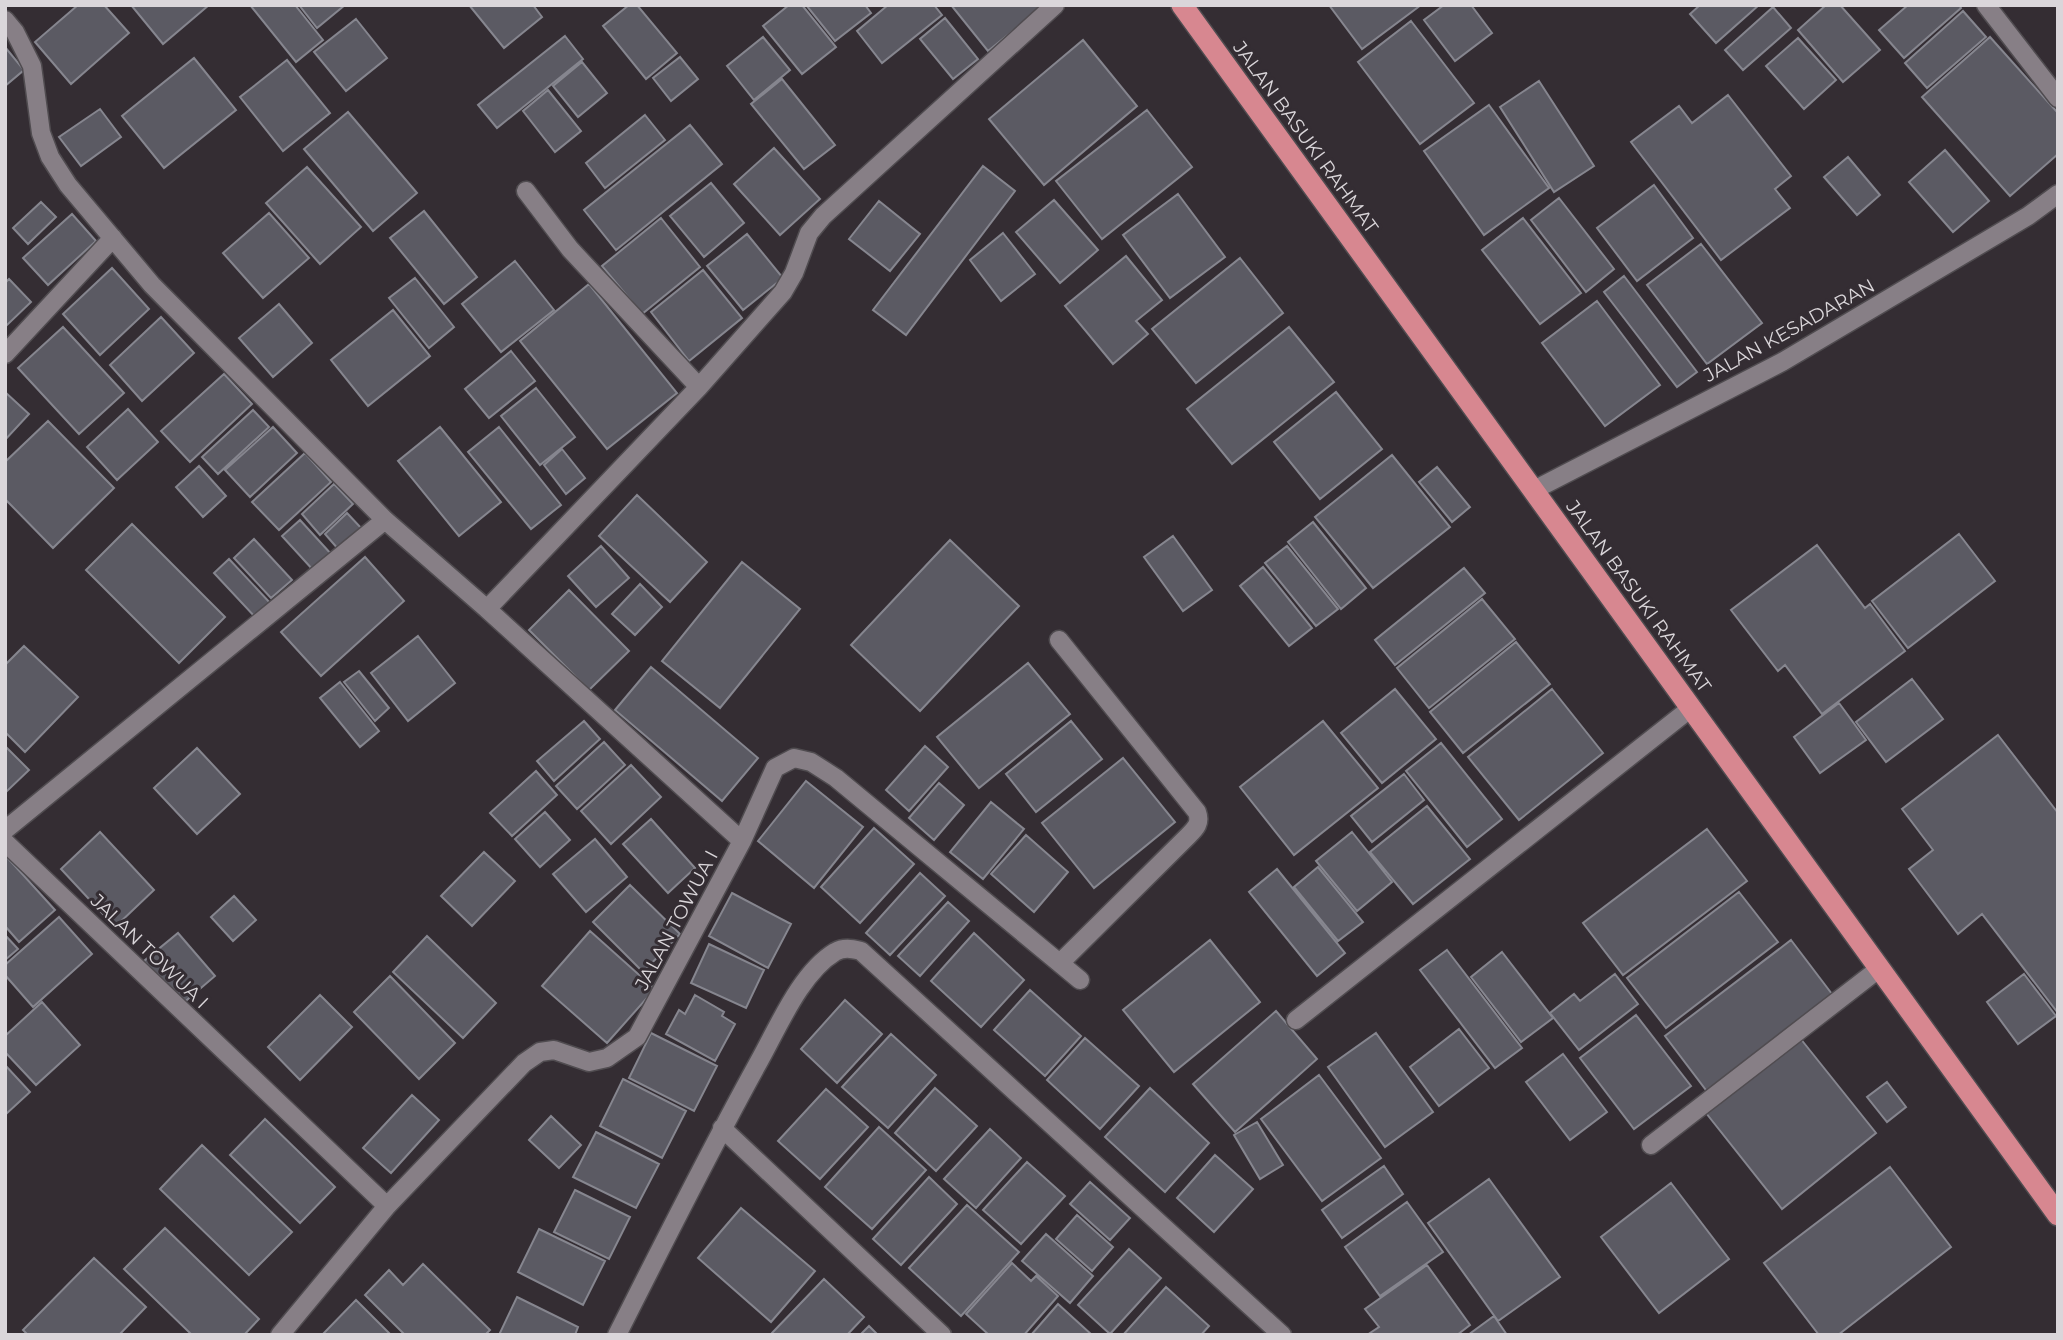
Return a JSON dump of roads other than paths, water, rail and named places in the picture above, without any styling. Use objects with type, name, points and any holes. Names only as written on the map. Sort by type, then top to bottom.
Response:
[{"type":"highway","name":"JALAN BASUKI RAHMAT","points":[[1182,5],[2058,1215]]},
{"type":"street","points":[[486,609],[699,387],[783,292],[794,273],[809,233],[823,216],[1055,5]]},
{"type":"street","points":[[1986,5],[2058,98]]},
{"type":"street","name":"JALAN TOWUA I","points":[[5,20],[15,32],[32,65],[41,133],[50,157],[68,185],[152,285],[385,520],[742,841],[637,1037],[607,1058],[589,1062],[554,1050],[540,1052],[524,1063],[387,1206],[280,1335]]},
{"type":"street","points":[[526,191],[570,249],[699,387]]},
{"type":"street","name":"JALAN KESADARAN","points":[[1534,490],[1782,362],[2028,216],[2058,194]]},
{"type":"street","points":[[5,354],[113,239]]},
{"type":"street","points":[[5,830],[385,520]]},
{"type":"street","points":[[1059,640],[1197,811],[1199,819],[1196,828],[1060,963]]},
{"type":"street","points":[[1296,1020],[1691,708]]},
{"type":"street","points":[[742,841],[775,768],[794,758],[811,762],[836,778],[1080,980]]},
{"type":"street","name":"JALAN TOWUA I","points":[[5,842],[387,1206]]},
{"type":"street","points":[[617,1335],[722,1128],[797,992],[836,951],[847,948],[861,951],[1281,1334]]},
{"type":"street","points":[[1651,1145],[1880,968]]},
{"type":"street","points":[[722,1128],[942,1335]]}]
